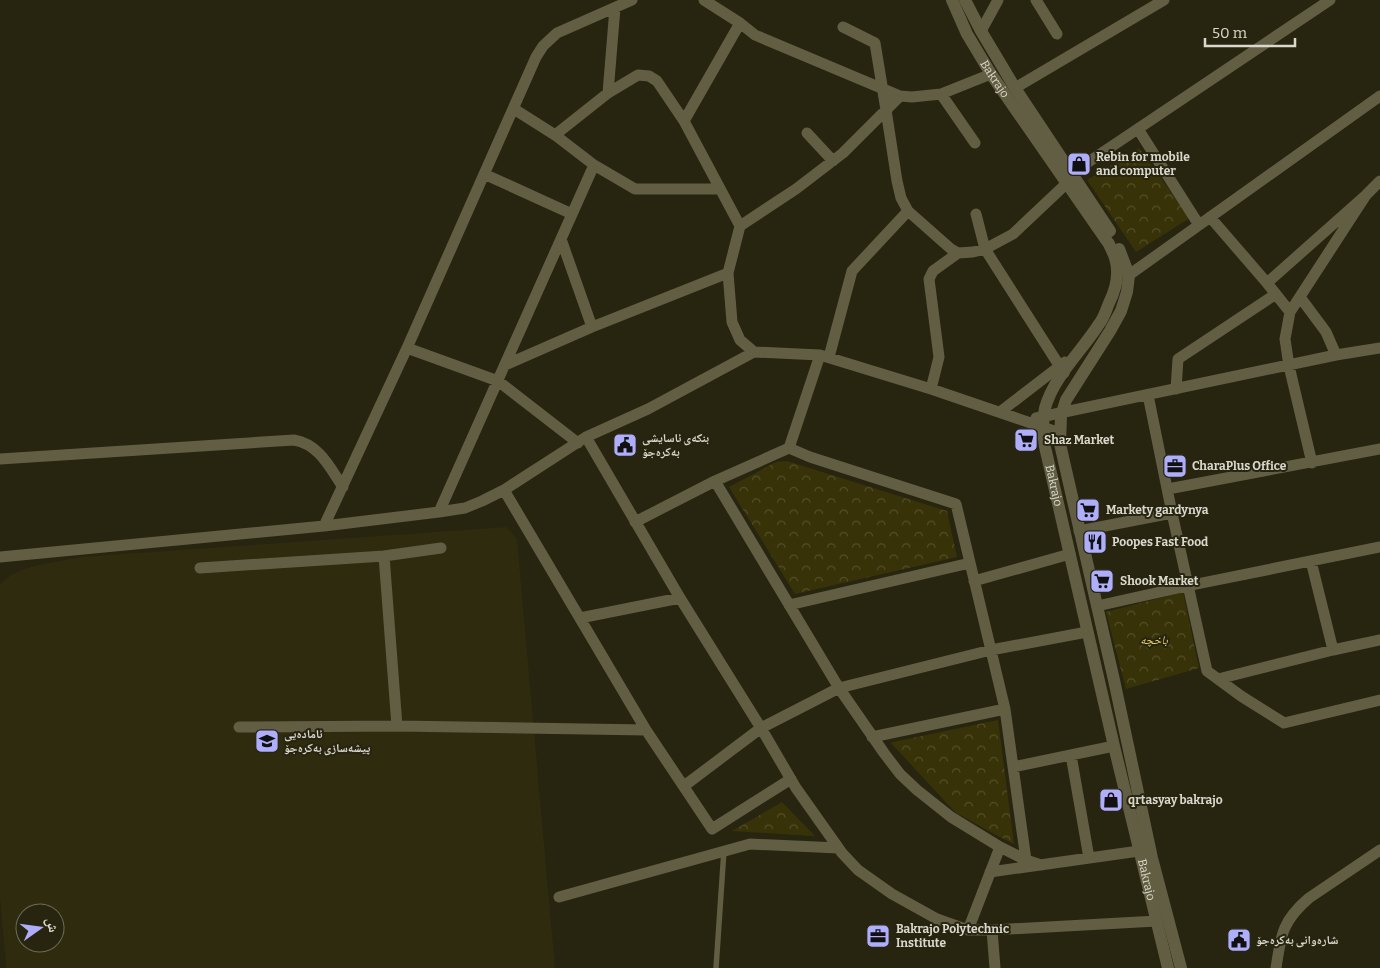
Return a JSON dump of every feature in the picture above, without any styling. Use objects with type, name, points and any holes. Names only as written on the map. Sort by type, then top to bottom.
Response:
[{"type":"street","points":[[324,526],[407,348],[536,57],[543,46],[557,33],[632,0]]},
{"type":"street","points":[[704,0],[755,35],[900,96],[912,97],[941,94],[991,74]]},
{"type":"street","name":"Bakrajo","points":[[952,0],[968,34],[991,74],[1112,234],[1129,275],[1128,292],[1121,311],[1066,400],[1062,413],[1060,433],[1062,456],[1152,858],[1181,968]]},
{"type":"street","name":"Bakrajo","points":[[965,0],[981,31],[1109,244],[1115,258],[1117,283],[1100,323],[1079,352],[1062,369],[1049,398],[1043,422],[1045,447],[1087,632],[1168,968]]},
{"type":"street","points":[[981,31],[998,0]]},
{"type":"street","points":[[1036,0],[1057,34]]},
{"type":"street","points":[[1015,88],[1164,0]]},
{"type":"street","points":[[843,27],[875,43],[898,189],[908,211],[951,249],[964,254],[986,249],[1013,234],[1069,178],[1138,129],[1330,0]]},
{"type":"street","points":[[608,93],[615,8]]},
{"type":"street","points":[[684,121],[740,23]]},
{"type":"street","points":[[555,136],[608,93],[638,75],[649,76],[657,81],[684,121],[740,226]]},
{"type":"street","points":[[941,94],[975,144]]},
{"type":"street","points":[[754,352],[740,340],[732,322],[728,273],[740,226],[796,190],[843,153],[900,96]]},
{"type":"street","points":[[1129,275],[1380,96]]},
{"type":"street","points":[[514,109],[594,165],[635,189],[720,190]]},
{"type":"street","points":[[1138,129],[1199,225]]},
{"type":"street","points":[[807,133],[833,161]]},
{"type":"street","points":[[439,512],[594,165]]},
{"type":"street","points":[[484,174],[572,214]]},
{"type":"street","points":[[1267,283],[1380,181]]},
{"type":"street","points":[[1312,463],[1289,366],[1286,339],[1290,312],[1366,195]]},
{"type":"street","points":[[635,522],[715,481],[789,448],[825,356],[852,271],[908,211]]},
{"type":"street","points":[[976,214],[986,249],[1062,369],[1000,412]]},
{"type":"street","points":[[1210,217],[1290,312]]},
{"type":"street","points":[[561,239],[592,327]]},
{"type":"street","points":[[931,388],[939,356],[928,279],[933,271],[958,253]]},
{"type":"street","points":[[504,365],[592,327],[728,273]]},
{"type":"street","points":[[1176,388],[1178,359],[1276,294]]},
{"type":"street","points":[[1300,297],[1326,332],[1336,355]]},
{"type":"street","points":[[407,348],[498,381],[582,440],[635,522],[791,779],[838,848],[858,870],[892,894],[937,919],[968,930],[1157,921]]},
{"type":"street","points":[[0,557],[324,526],[465,508],[504,490],[582,440],[648,410],[754,352],[825,356],[931,388],[1025,421],[1043,422],[1062,413],[1336,355],[1380,348]]},
{"type":"street","points":[[1148,395],[1187,586],[1207,671],[1241,696],[1284,723],[1380,700]]},
{"type":"street","points":[[1043,422],[1060,433]]},
{"type":"street","points":[[0,459],[294,440],[302,441],[317,451],[343,487]]},
{"type":"street","points":[[789,448],[810,457],[956,504],[1005,709],[1026,860]]},
{"type":"street","points":[[1168,490],[1380,449]]},
{"type":"street","points":[[715,481],[839,688],[900,774],[916,790],[950,817],[1000,847],[1041,865]]},
{"type":"street","points":[[504,490],[646,730],[712,829],[791,779]]},
{"type":"street","points":[[1080,531],[1172,513]]},
{"type":"street","points":[[1097,606],[1380,547]]},
{"type":"street","points":[[200,568],[384,556],[441,548]]},
{"type":"street","points":[[974,581],[1070,554]]},
{"type":"street","points":[[384,556],[397,726]]},
{"type":"street","points":[[1311,561],[1333,650]]},
{"type":"street","points":[[789,605],[970,563]]},
{"type":"street","points":[[580,618],[680,598]]},
{"type":"street","points":[[684,786],[761,728],[839,688],[992,650],[1087,632]]},
{"type":"street","points":[[1218,679],[1380,640]]},
{"type":"street","points":[[872,737],[1005,709]]},
{"type":"street","points":[[239,727],[397,726],[646,730]]},
{"type":"street","points":[[1014,767],[1114,746]]},
{"type":"street","points":[[1071,755],[1089,858]]},
{"type":"street","points":[[559,896],[750,844],[838,848]]},
{"type":"street","points":[[968,930],[1000,847]]},
{"type":"street","points":[[1276,968],[1280,938],[1291,916],[1299,906],[1380,850]]},
{"type":"street","points":[[990,872],[1139,851]]},
{"type":"street","points":[[992,930],[995,968]]},
{"type":"lane","points":[[716,968],[724,850]]},
{"type":"shaded area","name":"ئامادەیی پیشەسازی بەکرەجۆ","points":[[507,527],[517,539],[555,968],[6,968],[0,896],[0,585],[11,575],[38,565],[80,557]]},
{"type":"green space","points":[[1139,148],[1190,218],[1136,252],[1087,180]]},
{"type":"green space","points":[[787,461],[947,511],[957,557],[795,594],[729,487],[776,462]]},
{"type":"green space","name":"باخچە","points":[[1183,592],[1199,668],[1126,689],[1106,612]]},
{"type":"green space","points":[[998,720],[1014,844],[955,812],[891,743]]},
{"type":"green space","points":[[782,802],[815,836],[732,831]]},
{"type":"place","name":"Rebin for mobile and computer","points":[[1079,164]]},
{"type":"place","name":"Shaz Market","points":[[1026,440]]},
{"type":"place","name":"بنکەی ئاسایشی بەکرەجۆ","points":[[625,445]]},
{"type":"place","name":"CharaPlus Office","points":[[1175,466]]},
{"type":"place","name":"Markety gardynya","points":[[1088,510]]},
{"type":"place","name":"Poopes Fast Food","points":[[1095,542]]},
{"type":"place","name":"Shook Market","points":[[1102,581]]},
{"type":"place","name":"ئامادەیی پیشەسازی بەکرەجۆ","points":[[267,741]]},
{"type":"place","name":"qrtasyay bakrajo","points":[[1111,800]]},
{"type":"place","name":"Bakrajo Polytechnic Institute","points":[[878,936]]},
{"type":"place","name":"شارەوانی بەکرەجۆ","points":[[1239,940]]}]
